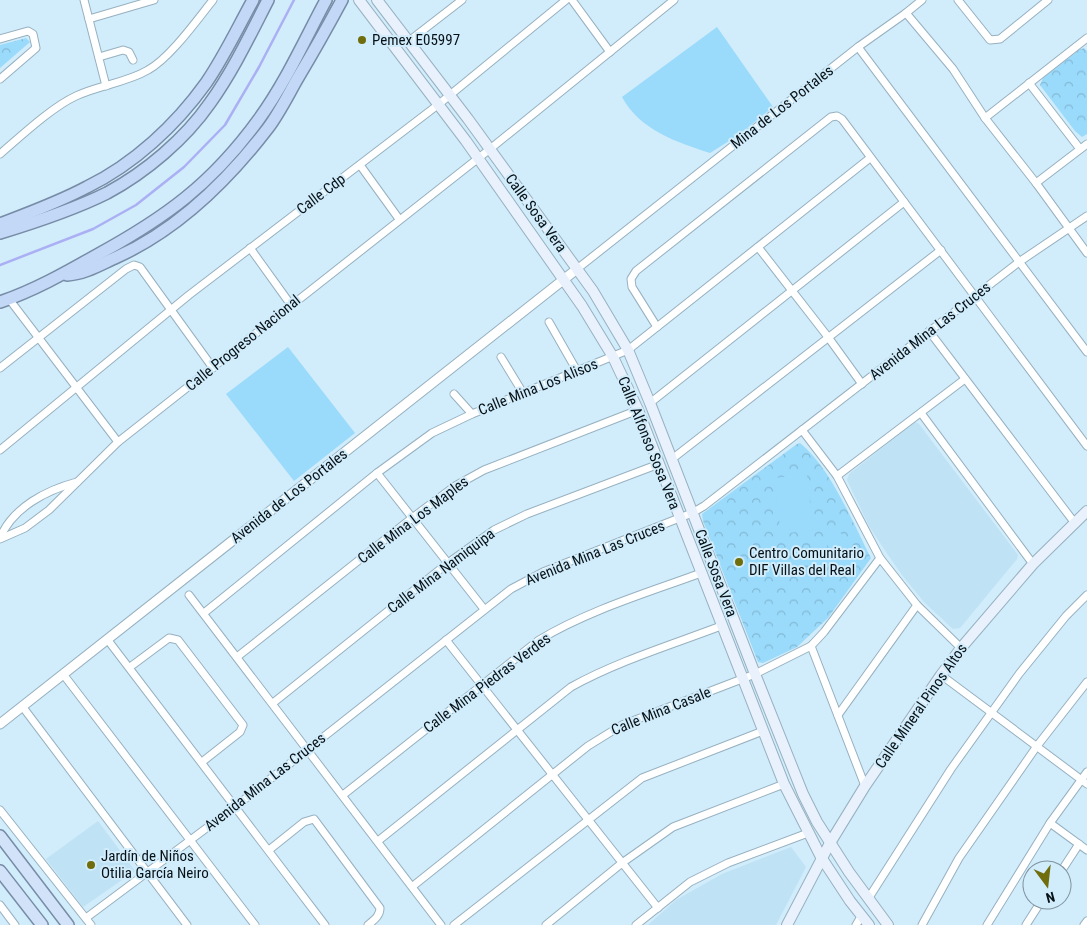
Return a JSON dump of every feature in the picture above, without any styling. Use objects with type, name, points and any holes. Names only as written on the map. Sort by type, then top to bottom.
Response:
[{"type":"highway","points":[[0,224],[88,187],[119,169],[156,139],[178,117],[205,83],[253,0]]},
{"type":"highway","points":[[0,233],[61,212],[107,192],[145,168],[185,133],[209,105],[235,64],[268,0]]},
{"type":"highway","points":[[4,301],[58,276],[150,225],[176,207],[209,178],[234,151],[261,117],[283,81],[326,0]]},
{"type":"highway","points":[[58,276],[74,275],[89,270],[130,251],[159,234],[199,203],[232,172],[268,127],[292,89],[342,0]]},
{"type":"main road","name":"Calle Alfonso Sosa Vera","points":[[359,0],[478,158],[597,328],[613,357],[638,410],[784,784],[821,857],[869,925]]},
{"type":"main road","points":[[376,0],[490,149]]},
{"type":"main road","points":[[388,38],[399,29]]},
{"type":"main road","name":"Calle Sosa Vera","points":[[490,149],[593,291],[628,350],[803,794],[830,842],[868,899],[888,925]]},
{"type":"main road","name":"Calle Mineral Pinos Altos","points":[[787,925],[830,842],[865,786],[941,675],[961,648],[1032,564],[1087,511]]},
{"type":"main road","points":[[0,836],[68,925]]},
{"type":"main road","points":[[0,871],[42,925]]},
{"type":"street","points":[[84,0],[106,86]]},
{"type":"street","points":[[89,19],[154,0]]},
{"type":"street","points":[[0,154],[65,102],[78,95],[126,80],[150,70],[178,43],[213,0]]},
{"type":"street","points":[[409,41],[462,0]]},
{"type":"street","name":"Calle Cdp","points":[[0,450],[250,248],[439,104],[566,0]]},
{"type":"street","points":[[572,0],[610,52]]},
{"type":"street","name":"Calle Progreso Nacional","points":[[0,538],[25,528],[54,506],[118,442],[490,149],[674,0]]},
{"type":"street","name":"Mina de Los Portales","points":[[577,269],[858,47],[922,0]]},
{"type":"street","points":[[958,0],[990,40],[1000,39],[1048,0]]},
{"type":"street","points":[[906,12],[952,70],[985,118],[1036,182],[1087,253]]},
{"type":"street","points":[[0,39],[28,31],[33,34],[36,48],[0,79]]},
{"type":"street","points":[[985,118],[1087,38]]},
{"type":"street","points":[[858,47],[1087,352]]},
{"type":"street","points":[[99,57],[123,50],[129,52],[133,60]]},
{"type":"street","points":[[1030,83],[1084,147],[1036,182]]},
{"type":"street","points":[[657,327],[632,287],[631,279],[636,270],[831,117],[837,116],[842,119],[1087,446]]},
{"type":"street","name":"Calle Mina Los Alisos","points":[[204,613],[377,473],[432,433],[472,414],[628,350],[870,158]]},
{"type":"street","points":[[360,165],[399,219]]},
{"type":"street","points":[[650,403],[904,202]]},
{"type":"street","name":"Avenida Mina Las Cruces","points":[[86,918],[236,806],[484,609],[512,589],[543,572],[692,514],[1019,262],[1087,216]]},
{"type":"street","points":[[758,247],[862,384]]},
{"type":"street","points":[[250,248],[291,305]]},
{"type":"street","points":[[672,459],[940,250]]},
{"type":"street","points":[[0,368],[126,269],[134,265],[140,267],[213,368]]},
{"type":"street","name":"Avenida de Los Portales","points":[[0,724],[577,269]]},
{"type":"street","points":[[4,301],[39,338],[118,442]]},
{"type":"street","points":[[549,322],[577,371]]},
{"type":"street","points":[[929,331],[1074,522]]},
{"type":"street","points":[[500,357],[523,393]]},
{"type":"street","points":[[837,476],[965,379]]},
{"type":"street","points":[[454,394],[472,414]]},
{"type":"street","name":"Calle Mina Los Maples","points":[[237,657],[455,486],[484,470],[638,410]]},
{"type":"street","points":[[921,413],[1032,564]]},
{"type":"street","points":[[802,430],[837,476],[880,558],[917,604],[961,648]]},
{"type":"street","name":"Calle Mina Namiquipa","points":[[273,704],[448,563],[494,530],[527,514],[659,464]]},
{"type":"street","points":[[377,473],[484,609]]},
{"type":"street","points":[[0,538],[17,514],[37,498],[59,487],[78,482]]},
{"type":"street","name":"Calle Mina Casale","points":[[413,886],[552,774],[594,742],[622,725],[755,674],[811,646],[824,632],[880,558]]},
{"type":"street","name":"Calle Mina Piedras Verdes","points":[[343,795],[539,640],[591,614],[701,573]]},
{"type":"street","points":[[190,595],[441,925]]},
{"type":"street","points":[[868,899],[951,769],[1025,667],[1066,616],[1087,595]]},
{"type":"street","points":[[838,715],[917,604]]},
{"type":"street","points":[[378,841],[571,687],[591,676],[722,626]]},
{"type":"street","points":[[130,667],[172,638],[178,640],[243,728],[202,762]]},
{"type":"street","points":[[107,639],[326,925]]},
{"type":"street","points":[[446,640],[658,908]]},
{"type":"street","points":[[811,646],[865,786]]},
{"type":"street","points":[[63,674],[254,925]]},
{"type":"street","points":[[941,675],[1084,781]]},
{"type":"street","points":[[922,925],[959,858],[1037,746],[1087,682]]},
{"type":"street","points":[[22,706],[187,925]]},
{"type":"street","points":[[454,925],[642,778],[763,731]]},
{"type":"street","points":[[987,925],[1050,823],[1084,781],[1087,772]]},
{"type":"street","points":[[546,925],[622,863],[673,827],[784,784]]},
{"type":"street","points":[[0,810],[91,925]]},
{"type":"street","points":[[269,850],[304,822],[314,819],[380,908],[380,913],[368,925]]},
{"type":"street","points":[[1050,823],[1087,850]]},
{"type":"street","points":[[636,925],[690,882],[720,866],[808,833]]},
{"type":"street","points":[[1069,860],[1079,844]]},
{"type":"street","points":[[0,905],[15,925]]},
{"type":"street","points":[[1026,925],[1036,910]]},
{"type":"street","points":[[856,925],[862,915]]},
{"type":"street","points":[[1084,925],[1087,921]]},
{"type":"shaded area","points":[[915,422],[919,424],[1018,555],[1017,559],[960,628],[953,629],[924,602],[902,575],[869,526],[847,480],[849,474]]},
{"type":"shaded area","name":"Jardín de Niños Otilia García Neiro","points":[[98,821],[135,871],[83,907],[46,859]]},
{"type":"shaded area","points":[[791,847],[806,867],[776,925],[648,925],[676,900],[722,874]]},
{"type":"green space","points":[[717,27],[773,107],[740,134],[710,153],[672,139],[649,126],[639,118],[622,97]]},
{"type":"green space","points":[[26,38],[30,42],[0,68],[0,45]]},
{"type":"green space","points":[[1084,48],[1087,51],[1087,134],[1082,137],[1075,131],[1040,85],[1043,78]]},
{"type":"green space","points":[[288,347],[355,433],[294,481],[226,394]]},
{"type":"green space","points":[[800,443],[811,453],[831,481],[871,558],[828,618],[797,647],[763,663],[758,662],[703,521],[702,514]]},
{"type":"green space","points":[[807,475],[813,530],[781,534],[774,478]]},
{"type":"green space","points":[[840,532],[859,558],[845,569],[826,543]]},
{"type":"waterway","points":[[0,265],[93,229],[136,205],[184,167],[225,125],[259,67],[294,0]]},
{"type":"place","name":"Pemex E05997","points":[[362,40]]},
{"type":"place","name":"Centro Comunitario DIF Villas del Real","points":[[739,562]]},
{"type":"place","name":"Jardín de Niños Otilia García Neiro","points":[[91,865]]}]
